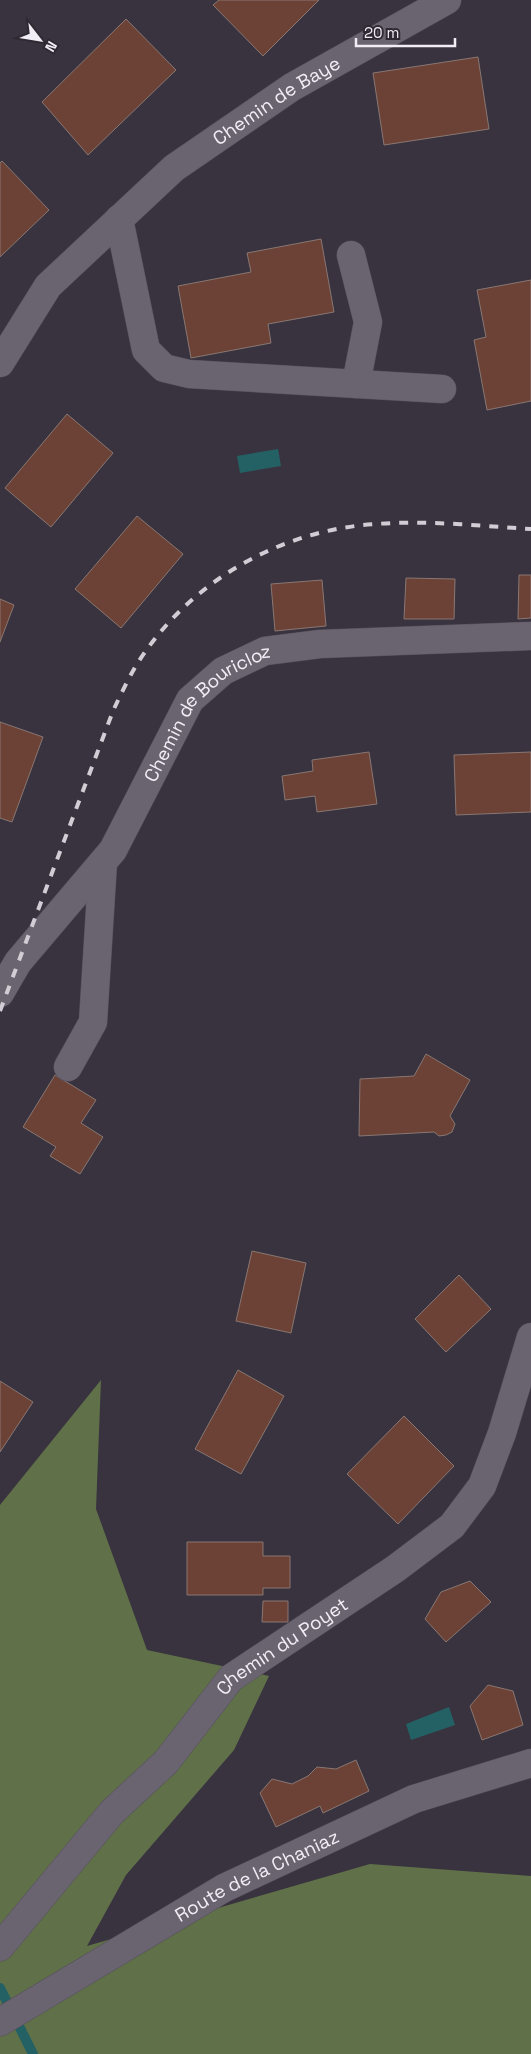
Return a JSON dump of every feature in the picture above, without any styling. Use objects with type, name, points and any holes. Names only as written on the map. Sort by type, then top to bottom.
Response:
[{"type":"street","name":"Chemin de Baye","points":[[0,363],[48,286],[174,168],[292,87],[447,0]]},
{"type":"street","points":[[119,219],[146,350],[164,368],[189,374],[442,389]]},
{"type":"street","points":[[351,255],[368,322],[356,384]]},
{"type":"street","name":"Chemin de Bouricloz","points":[[0,993],[18,962],[114,850],[190,700],[223,670],[265,651],[320,644],[531,636]]},
{"type":"street","points":[[68,1067],[93,1022],[103,862]]},
{"type":"street","name":"Chemin du Poyet","points":[[2,1946],[112,1812],[166,1762],[231,1678],[396,1569],[452,1526],[482,1486],[502,1433],[531,1337]]},
{"type":"street","name":"Route de la Chaniaz","points":[[0,2022],[224,1888],[414,1799],[531,1763]]},
{"type":"shaded area","points":[[278,449],[281,466],[240,473],[237,456]]},
{"type":"shaded area","points":[[101,1380],[96,1509],[147,1650],[269,1676],[234,1750],[126,1875],[87,1946],[370,1864],[531,1876],[531,2054],[0,2054],[0,1505]]},
{"type":"shaded area","points":[[449,1707],[455,1725],[411,1740],[406,1724]]},
{"type":"building","points":[[219,0],[319,0],[263,56],[213,5]]},
{"type":"building","points":[[126,19],[176,70],[88,155],[42,102]]},
{"type":"building","points":[[478,57],[489,129],[384,145],[373,73]]},
{"type":"building","points":[[2,161],[49,210],[0,257],[0,163]]},
{"type":"building","points":[[321,239],[334,312],[268,324],[271,343],[191,358],[178,286],[251,272],[247,253]]},
{"type":"building","points":[[531,280],[531,401],[487,410],[474,340],[486,337],[477,290]]},
{"type":"building","points":[[67,414],[113,453],[51,527],[5,488]]},
{"type":"building","points":[[137,516],[183,554],[121,628],[75,589]]},
{"type":"building","points":[[519,575],[531,575],[531,618],[518,619]]},
{"type":"building","points":[[406,578],[455,579],[454,619],[404,619]]},
{"type":"building","points":[[322,580],[326,626],[275,631],[271,584]]},
{"type":"building","points":[[0,599],[14,605],[0,642]]},
{"type":"building","points":[[0,722],[43,737],[12,822],[0,818]]},
{"type":"building","points":[[369,752],[377,804],[317,812],[315,796],[285,800],[282,776],[313,771],[312,760]]},
{"type":"building","points":[[531,752],[531,812],[456,815],[454,755]]},
{"type":"building","points":[[426,1054],[470,1080],[450,1116],[455,1124],[452,1132],[439,1136],[434,1132],[359,1136],[360,1079],[414,1076]]},
{"type":"building","points":[[55,1075],[96,1100],[81,1123],[103,1137],[80,1174],[50,1156],[56,1147],[23,1127]]},
{"type":"building","points":[[252,1251],[306,1263],[291,1333],[236,1321]]},
{"type":"building","points":[[459,1275],[491,1309],[446,1352],[415,1319]]},
{"type":"building","points":[[238,1370],[284,1396],[241,1474],[195,1449]]},
{"type":"building","points":[[0,1381],[33,1402],[0,1452]]},
{"type":"building","points":[[404,1416],[454,1466],[398,1524],[347,1474]]},
{"type":"building","points":[[187,1542],[263,1542],[263,1556],[290,1556],[290,1588],[263,1588],[263,1595],[187,1595]]},
{"type":"building","points":[[470,1581],[491,1602],[446,1642],[425,1619],[441,1592]]},
{"type":"building","points":[[263,1601],[288,1601],[288,1622],[262,1622]]},
{"type":"building","points":[[488,1685],[513,1691],[523,1725],[482,1740],[470,1706]]},
{"type":"building","points":[[356,1760],[369,1791],[323,1813],[320,1806],[276,1827],[260,1793],[272,1779],[292,1784],[308,1776],[317,1767],[336,1769]]},
{"type":"waterway","points":[[0,1988],[33,2054]]},
{"type":"railway","points":[[0,1011],[113,711],[137,664],[158,635],[183,608],[210,585],[271,549],[305,537],[340,528],[376,524],[415,523],[531,529]]}]
